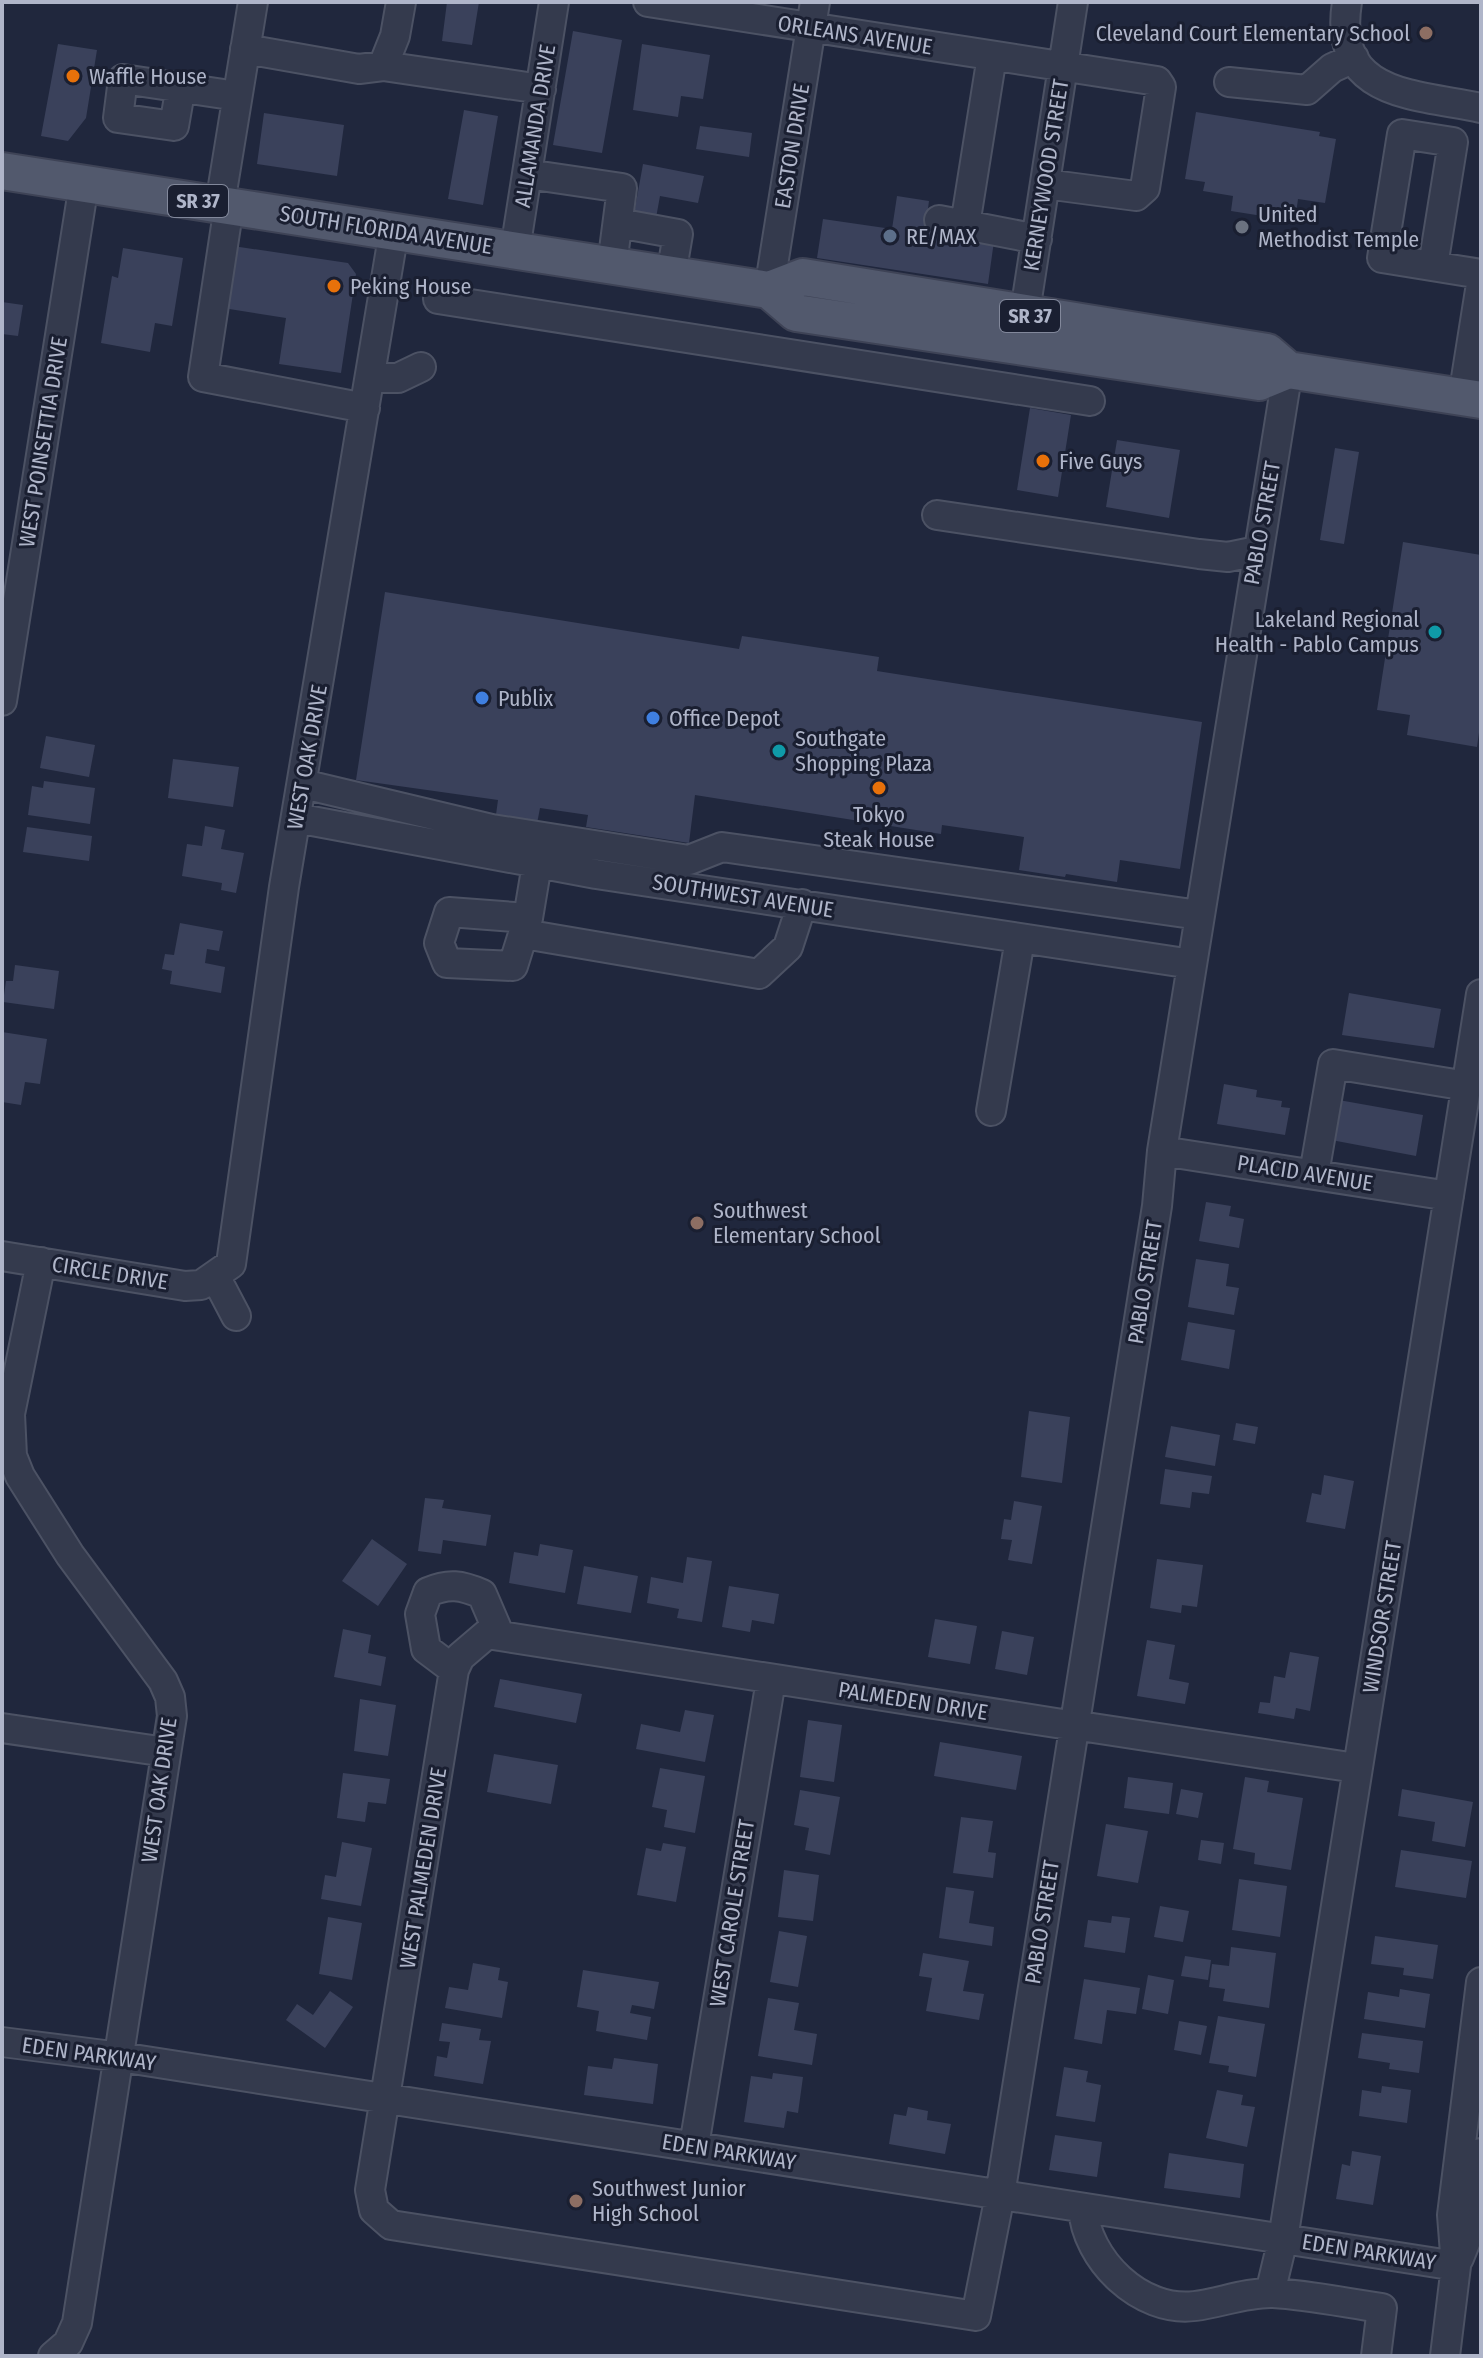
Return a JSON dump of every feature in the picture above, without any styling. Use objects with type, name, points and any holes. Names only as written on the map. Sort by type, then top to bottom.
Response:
[{"type":"main road","name":"SOUTH FLORIDA AVENUE","points":[[2,171],[769,290],[796,313],[1022,331],[1259,382],[1288,370],[1472,398]]},
{"type":"street","points":[[253,2],[237,96],[203,377],[365,408]]},
{"type":"street","points":[[383,66],[395,36],[401,2]]},
{"type":"street","name":"ALLAMANDA DRIVE","points":[[515,250],[554,2]]},
{"type":"street","name":"ORLEANS AVENUE","points":[[648,2],[813,15],[992,56],[1157,81],[1161,87],[1145,188],[1136,196],[1045,184]]},
{"type":"street","name":"KERNEYWOOD STREET","points":[[1022,331],[1073,2]]},
{"type":"street","points":[[1347,2],[1346,32],[1354,58],[1381,86],[1481,108]]},
{"type":"street","name":"EASTON DRIVE","points":[[769,290],[813,15]]},
{"type":"street","points":[[245,49],[359,69],[383,66],[541,89]]},
{"type":"street","points":[[992,56],[952,223],[1037,239]]},
{"type":"street","points":[[1229,82],[1307,90],[1332,68],[1354,58]]},
{"type":"street","points":[[181,86],[237,96]]},
{"type":"street","points":[[1409,94],[1382,258],[1481,274]]},
{"type":"street","points":[[1402,134],[1453,142],[1433,266]]},
{"type":"street","points":[[527,174],[622,188],[612,265]]},
{"type":"street","name":"WEST POINSETTIA DRIVE","points":[[2,701],[84,184]]},
{"type":"street","points":[[618,223],[678,234],[671,275]]},
{"type":"street","name":"WEST OAK DRIVE","points":[[215,1276],[231,1264],[236,1237],[296,818],[394,231]]},
{"type":"street","points":[[1472,398],[1481,284]]},
{"type":"street","points":[[438,299],[1090,401]]},
{"type":"street","points":[[370,378],[398,378],[421,367]]},
{"type":"street","name":"PABLO STREET","points":[[1000,2195],[1157,1206],[1162,1151],[1199,915],[1288,370]]},
{"type":"street","points":[[937,515],[1199,554],[1228,557],[1257,551]]},
{"type":"street","points":[[303,784],[492,829],[689,860],[722,847],[1199,915]]},
{"type":"street","name":"SOUTHWEST AVENUE","points":[[296,818],[537,864],[1192,964]]},
{"type":"street","points":[[537,864],[526,926],[759,974],[788,947],[802,904]]},
{"type":"street","points":[[991,1111],[1020,939]]},
{"type":"street","name":"WINDSOR STREET","points":[[1270,2293],[1283,2239],[1481,994]]},
{"type":"street","points":[[1314,1174],[1333,1064],[1467,1086]]},
{"type":"street","name":"PLACID AVENUE","points":[[1162,1151],[1449,1196]]},
{"type":"street","name":"CIRCLE DRIVE","points":[[2,1256],[185,1286],[201,1285],[215,1276]]},
{"type":"street","name":"WEST OAK DRIVE","points":[[41,1262],[10,1414],[12,1456],[20,1476],[70,1555],[163,1681],[172,1716],[77,2323],[68,2343],[53,2356]]},
{"type":"street","points":[[215,1276],[236,1316]]},
{"type":"street","points":[[454,1670],[426,1649],[420,1614],[428,1592],[443,1585],[463,1585],[482,1594],[487,1640]]},
{"type":"street","name":"PALMEDEN DRIVE","points":[[487,1640],[1356,1768]]},
{"type":"street","name":"WEST PALMEDEN DRIVE","points":[[487,1640],[460,1657],[454,1670],[370,2190],[374,2210],[391,2225],[976,2316],[1000,2195]]},
{"type":"street","name":"WEST CAROLE STREET","points":[[694,2146],[771,1680]]},
{"type":"street","points":[[2,1728],[166,1752]]},
{"type":"street","points":[[1445,2356],[1456,2266],[1452,2215],[1481,1982]]},
{"type":"street","name":"EDEN PARKWAY","points":[[2,2042],[387,2098],[1456,2266]]},
{"type":"street","points":[[1456,2266],[1474,2221],[1481,2153]]},
{"type":"street","points":[[1083,2208],[1084,2229],[1109,2270],[1141,2294],[1193,2307],[1270,2293],[1382,2308],[1376,2356]]},
{"type":"building","points":[[447,2],[479,2],[472,45],[442,41]]},
{"type":"building","points":[[573,31],[622,40],[602,153],[553,145]]},
{"type":"building","name":"Waffle House","points":[[58,44],[97,50],[86,118],[68,141],[41,136]]},
{"type":"building","points":[[642,44],[710,55],[703,99],[681,96],[678,117],[633,110]]},
{"type":"building","points":[[464,110],[498,116],[483,205],[448,199]]},
{"type":"building","points":[[1196,112],[1320,132],[1319,136],[1336,139],[1325,203],[1298,199],[1295,221],[1231,211],[1233,196],[1203,191],[1205,182],[1185,179]]},
{"type":"building","points":[[264,113],[344,125],[337,176],[257,164]]},
{"type":"building","points":[[700,126],[752,133],[749,157],[696,149]]},
{"type":"building","points":[[643,164],[704,176],[698,203],[660,196],[656,218],[634,214]]},
{"type":"building","name":"RE/MAX","points":[[897,196],[929,201],[925,231],[994,241],[988,284],[817,258],[823,219],[892,229]]},
{"type":"building","points":[[233,246],[348,263],[356,274],[341,373],[279,364],[286,318],[223,308]]},
{"type":"building","points":[[123,248],[183,258],[172,326],[155,323],[150,352],[101,343],[112,276],[118,278]]},
{"type":"building","points":[[2,302],[23,305],[18,336],[2,334]]},
{"type":"building","points":[[1030,408],[1071,415],[1058,497],[1017,490]]},
{"type":"building","points":[[1117,440],[1180,450],[1169,518],[1106,507]]},
{"type":"building","points":[[1335,448],[1359,452],[1344,544],[1320,540]]},
{"type":"building","name":"Lakeland Regional Health - Pablo Campus","points":[[1403,542],[1481,555],[1481,718],[1477,747],[1407,735],[1410,715],[1377,710]]},
{"type":"building","name":"Southgate Shopping Plaza","points":[[385,592],[739,649],[742,636],[879,657],[877,671],[1202,722],[1180,869],[1120,860],[1117,882],[1019,870],[1024,837],[942,825],[941,834],[695,795],[689,843],[586,827],[588,815],[540,808],[536,829],[495,822],[498,800],[356,780]]},
{"type":"building","points":[[46,736],[95,745],[89,777],[40,768]]},
{"type":"building","points":[[173,759],[239,767],[233,807],[168,798]]},
{"type":"building","points":[[44,781],[95,788],[90,824],[28,815],[32,786],[43,788]]},
{"type":"building","points":[[205,826],[225,830],[221,849],[244,853],[236,893],[221,890],[222,883],[182,876],[187,844],[202,846]]},
{"type":"building","points":[[27,827],[92,836],[89,861],[23,852]]},
{"type":"building","points":[[180,923],[223,931],[219,951],[207,949],[205,963],[225,967],[221,993],[170,984],[172,971],[162,969],[165,954],[174,955]]},
{"type":"building","points":[[15,965],[59,971],[54,1009],[3,1002],[6,981],[13,981]]},
{"type":"building","points":[[1349,993],[1441,1009],[1434,1048],[1342,1035]]},
{"type":"building","points":[[2,1032],[47,1039],[40,1084],[25,1082],[21,1105],[2,1102]]},
{"type":"building","points":[[1224,1084],[1257,1090],[1256,1097],[1282,1101],[1281,1107],[1290,1108],[1285,1135],[1217,1124]]},
{"type":"building","points":[[1333,1099],[1423,1115],[1416,1156],[1326,1139]]},
{"type":"building","points":[[1206,1202],[1231,1206],[1229,1216],[1244,1219],[1239,1248],[1199,1241]]},
{"type":"building","points":[[1196,1259],[1229,1264],[1226,1286],[1239,1288],[1234,1315],[1188,1307]]},
{"type":"building","points":[[1188,1322],[1235,1330],[1229,1369],[1181,1360]]},
{"type":"building","points":[[1029,1411],[1070,1417],[1062,1483],[1021,1477]]},
{"type":"building","points":[[1236,1423],[1258,1427],[1255,1444],[1233,1440]]},
{"type":"building","points":[[1171,1426],[1220,1435],[1215,1466],[1165,1457]]},
{"type":"building","points":[[1165,1469],[1212,1476],[1209,1494],[1192,1492],[1190,1508],[1160,1504]]},
{"type":"building","points":[[1324,1475],[1354,1481],[1345,1529],[1306,1522],[1312,1493],[1321,1495]]},
{"type":"building","points":[[425,1498],[444,1500],[442,1508],[491,1515],[486,1546],[443,1540],[441,1554],[418,1551]]},
{"type":"building","points":[[1014,1501],[1042,1506],[1032,1564],[1008,1560],[1012,1540],[1001,1539],[1004,1519],[1011,1520]]},
{"type":"building","points":[[372,1539],[407,1564],[378,1606],[342,1581]]},
{"type":"building","points":[[540,1544],[573,1550],[565,1593],[509,1583],[514,1552],[538,1556]]},
{"type":"building","points":[[687,1557],[712,1561],[702,1622],[677,1618],[679,1609],[647,1603],[651,1577],[683,1583]]},
{"type":"building","points":[[1157,1559],[1203,1565],[1197,1607],[1182,1605],[1181,1613],[1150,1608]]},
{"type":"building","points":[[584,1566],[638,1576],[631,1613],[577,1604]]},
{"type":"building","points":[[729,1586],[779,1594],[774,1624],[752,1620],[750,1632],[722,1627]]},
{"type":"building","points":[[935,1619],[977,1626],[970,1664],[928,1657]]},
{"type":"building","points":[[343,1629],[371,1635],[368,1653],[386,1657],[381,1686],[334,1677]]},
{"type":"building","points":[[1002,1631],[1034,1637],[1027,1675],[995,1669]]},
{"type":"building","points":[[1147,1640],[1175,1645],[1169,1679],[1189,1683],[1185,1704],[1137,1696]]},
{"type":"building","points":[[1290,1652],[1319,1657],[1310,1711],[1296,1708],[1294,1719],[1258,1713],[1260,1702],[1270,1703],[1274,1676],[1285,1678]]},
{"type":"building","points":[[500,1679],[582,1694],[576,1723],[494,1707]]},
{"type":"building","points":[[360,1699],[396,1705],[388,1756],[354,1751]]},
{"type":"building","points":[[685,1710],[714,1715],[705,1762],[636,1749],[641,1724],[680,1732]]},
{"type":"building","points":[[808,1720],[842,1725],[834,1782],[800,1777]]},
{"type":"building","points":[[940,1742],[1022,1756],[1016,1790],[934,1776]]},
{"type":"building","points":[[494,1754],[558,1765],[551,1804],[487,1792]]},
{"type":"building","points":[[660,1768],[705,1776],[695,1833],[664,1827],[667,1810],[652,1807]]},
{"type":"building","points":[[343,1773],[390,1779],[386,1804],[368,1802],[365,1822],[337,1818]]},
{"type":"building","points":[[1128,1777],[1173,1783],[1169,1814],[1124,1808]]},
{"type":"building","points":[[1245,1777],[1269,1781],[1267,1792],[1303,1798],[1291,1870],[1254,1864],[1255,1853],[1233,1849]]},
{"type":"building","points":[[1181,1789],[1203,1793],[1198,1818],[1176,1814]]},
{"type":"building","points":[[1402,1789],[1473,1802],[1465,1847],[1432,1841],[1435,1822],[1398,1816]]},
{"type":"building","points":[[800,1790],[840,1797],[830,1855],[805,1850],[809,1828],[794,1825]]},
{"type":"building","points":[[961,1817],[993,1821],[988,1852],[996,1853],[993,1878],[953,1873]]},
{"type":"building","points":[[1106,1824],[1148,1831],[1138,1883],[1097,1876]]},
{"type":"building","points":[[1201,1840],[1224,1843],[1221,1864],[1198,1860]]},
{"type":"building","points":[[342,1842],[372,1848],[361,1906],[321,1899],[325,1875],[336,1877]]},
{"type":"building","points":[[663,1843],[686,1847],[676,1902],[637,1895],[646,1848],[661,1851]]},
{"type":"building","points":[[1401,1850],[1472,1861],[1466,1898],[1395,1887]]},
{"type":"building","points":[[784,1870],[819,1875],[813,1921],[778,1917]]},
{"type":"building","points":[[1239,1879],[1287,1886],[1280,1937],[1232,1930]]},
{"type":"building","points":[[946,1887],[974,1891],[969,1923],[994,1927],[992,1946],[939,1938]]},
{"type":"building","points":[[1160,1906],[1189,1911],[1183,1942],[1154,1937]]},
{"type":"building","points":[[1112,1916],[1130,1918],[1125,1953],[1084,1947],[1088,1920],[1111,1923]]},
{"type":"building","points":[[328,1917],[362,1923],[352,1980],[319,1974]]},
{"type":"building","points":[[779,1931],[807,1936],[798,1987],[770,1982]]},
{"type":"building","points":[[1375,1936],[1438,1945],[1433,1979],[1403,1975],[1404,1968],[1371,1964]]},
{"type":"building","points":[[1231,1947],[1276,1953],[1269,2008],[1223,2001],[1225,1989],[1209,1987],[1212,1964],[1229,1966]]},
{"type":"building","points":[[923,1953],[969,1961],[963,1991],[984,1994],[979,2020],[926,2011],[932,1978],[919,1976]]},
{"type":"building","points":[[1185,1956],[1211,1960],[1208,1980],[1181,1976]]},
{"type":"building","points":[[473,1963],[500,1968],[498,1980],[508,1982],[502,2018],[445,2008],[449,1987],[468,1990]]},
{"type":"building","points":[[583,1970],[659,1982],[654,2009],[632,2005],[630,2013],[651,2017],[647,2040],[596,2031],[599,2011],[577,2007]]},
{"type":"building","points":[[1148,1975],[1174,1980],[1168,2014],[1142,2009]]},
{"type":"building","points":[[1084,1979],[1140,1988],[1136,2014],[1107,2010],[1102,2044],[1074,2039]]},
{"type":"building","points":[[1400,1989],[1430,1994],[1425,2028],[1364,2019],[1368,1992],[1399,1997]]},
{"type":"building","points":[[330,1991],[353,2007],[325,2048],[286,2020],[297,2004],[313,2015]]},
{"type":"building","points":[[768,1998],[799,2003],[794,2030],[817,2034],[812,2065],[758,2056]]},
{"type":"building","points":[[1218,2016],[1265,2024],[1256,2077],[1228,2072],[1229,2066],[1209,2063]]},
{"type":"building","points":[[1179,2021],[1207,2026],[1201,2055],[1174,2050]]},
{"type":"building","points":[[442,2023],[481,2029],[479,2040],[491,2041],[483,2084],[434,2076],[437,2056],[447,2058],[450,2042],[439,2041]]},
{"type":"building","points":[[1362,2033],[1423,2041],[1419,2073],[1389,2069],[1390,2063],[1358,2058]]},
{"type":"building","points":[[614,2058],[658,2064],[653,2104],[584,2095],[588,2066],[612,2069]]},
{"type":"building","points":[[1064,2067],[1088,2071],[1086,2082],[1101,2085],[1095,2122],[1056,2116]]},
{"type":"building","points":[[773,2073],[803,2077],[798,2113],[787,2111],[784,2128],[744,2122],[751,2076],[772,2079]]},
{"type":"building","points":[[1382,2086],[1411,2090],[1407,2123],[1359,2116],[1362,2090],[1381,2093]]},
{"type":"building","points":[[1217,2090],[1243,2095],[1241,2105],[1255,2107],[1247,2147],[1206,2138]]},
{"type":"building","points":[[908,2107],[928,2111],[927,2120],[951,2124],[945,2154],[889,2144],[894,2114],[906,2116]]},
{"type":"building","points":[[1055,2135],[1102,2142],[1097,2177],[1049,2170]]},
{"type":"building","points":[[1352,2151],[1381,2156],[1373,2205],[1336,2199],[1342,2164],[1350,2166]]},
{"type":"building","points":[[1169,2153],[1244,2164],[1240,2198],[1164,2188]]},
{"type":"place","name":"Cleveland Court Elementary School","points":[[1426,33]]},
{"type":"place","name":"Waffle House","points":[[73,76]]},
{"type":"place","name":"United Methodist Temple","points":[[1242,227]]},
{"type":"place","name":"RE/MAX","points":[[890,236]]},
{"type":"place","name":"Peking House","points":[[334,286]]},
{"type":"place","name":"Five Guys","points":[[1043,461]]},
{"type":"place","name":"Lakeland Regional Health - Pablo Campus","points":[[1435,632]]},
{"type":"place","name":"Publix","points":[[482,698]]},
{"type":"place","name":"Office Depot","points":[[653,718]]},
{"type":"place","name":"Southgate Shopping Plaza","points":[[779,751]]},
{"type":"place","name":"Tokyo Steak House","points":[[879,788]]},
{"type":"place","name":"Southwest Elementary School","points":[[697,1223]]},
{"type":"place","name":"Southwest Junior High School","points":[[576,2201]]}]
